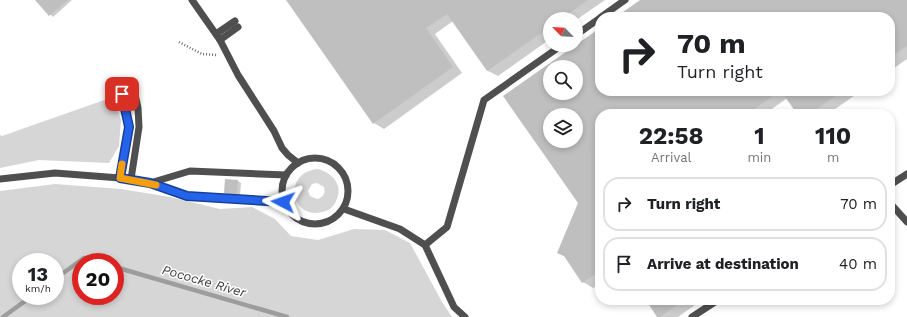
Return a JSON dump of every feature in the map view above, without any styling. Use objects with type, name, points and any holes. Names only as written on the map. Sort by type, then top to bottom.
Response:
[{"type":"lane","points":[[192,0],[218,37],[238,75],[274,131],[282,148],[288,155],[298,162]]},
{"type":"lane","points":[[607,12],[625,0]]},
{"type":"lane","points":[[583,30],[595,21]]},
{"type":"lane","points":[[218,37],[236,24]]},
{"type":"lane","points":[[425,245],[447,227],[484,100],[552,52]]},
{"type":"lane","points":[[131,179],[139,127],[138,108],[134,90]]},
{"type":"lane","points":[[120,178],[129,127],[122,94]]},
{"type":"lane","points":[[308,158],[319,158],[330,161],[339,167],[346,176],[349,187],[348,198],[344,209],[337,217],[328,223],[317,225],[306,224],[296,219],[288,212],[283,202],[283,183],[286,175],[298,162],[308,158]]},
{"type":"lane","points":[[150,183],[190,171],[286,175]]},
{"type":"lane","points":[[0,180],[55,173],[120,178],[150,183],[187,196],[283,202]]},
{"type":"lane","points":[[895,182],[907,174]]},
{"type":"lane","points":[[344,209],[400,229],[425,245],[454,307],[465,317]]},
{"type":"lane","points":[[895,209],[907,222]]},
{"type":"lane","points":[[692,317],[710,305]]},
{"type":"path","points":[[179,42],[202,54],[212,56],[219,55]]},
{"type":"shaded area","points":[[113,97],[121,120],[119,146],[109,163],[39,160],[0,168],[0,135],[2,136]]},
{"type":"shaded area","points":[[318,169],[328,174],[336,181],[339,190],[338,195],[334,205],[329,210],[311,213],[303,209],[298,203],[295,195],[295,186],[299,178],[307,172]],"holes":[[[317,183],[324,187],[324,193],[321,198],[317,199],[310,196],[308,191],[312,184]]]},
{"type":"shaded area","points":[[55,184],[121,189],[170,197],[220,209],[252,207],[275,219],[291,236],[318,240],[354,229],[385,230],[410,243],[442,302],[452,317],[0,317],[0,191]]},
{"type":"building","points":[[35,0],[68,0],[49,16]]},
{"type":"building","points":[[286,0],[588,0],[571,12],[543,12],[543,32],[487,71],[447,14],[426,28],[453,67],[373,124]]},
{"type":"building","points":[[640,0],[907,0],[907,46],[895,54],[895,12],[623,12]]},
{"type":"building","points":[[595,32],[595,96],[773,96],[754,109],[595,109],[595,274],[582,283],[564,256],[557,253],[578,203],[503,96],[543,68],[543,100],[583,100],[583,60],[554,60],[566,52],[583,52],[583,40]]},
{"type":"building","points":[[784,96],[835,96],[817,109],[794,109]]},
{"type":"building","points":[[225,179],[238,180],[237,194],[224,193]]},
{"type":"building","points":[[649,305],[677,305],[660,317],[657,317]]},
{"type":"waterway","name":"Pococke River","points":[[64,272],[72,267]]},
{"type":"waterway","name":"Pococke River","points":[[124,270],[287,317]]},
{"type":"waterway","name":"Pococke River","points":[[3,317],[20,305]]},
{"type":"slow traffic","points":[[122,164],[120,178],[156,185]]},
{"type":"route","points":[[122,94],[126,106],[129,127],[120,178],[150,183],[187,196],[283,202]]}]
